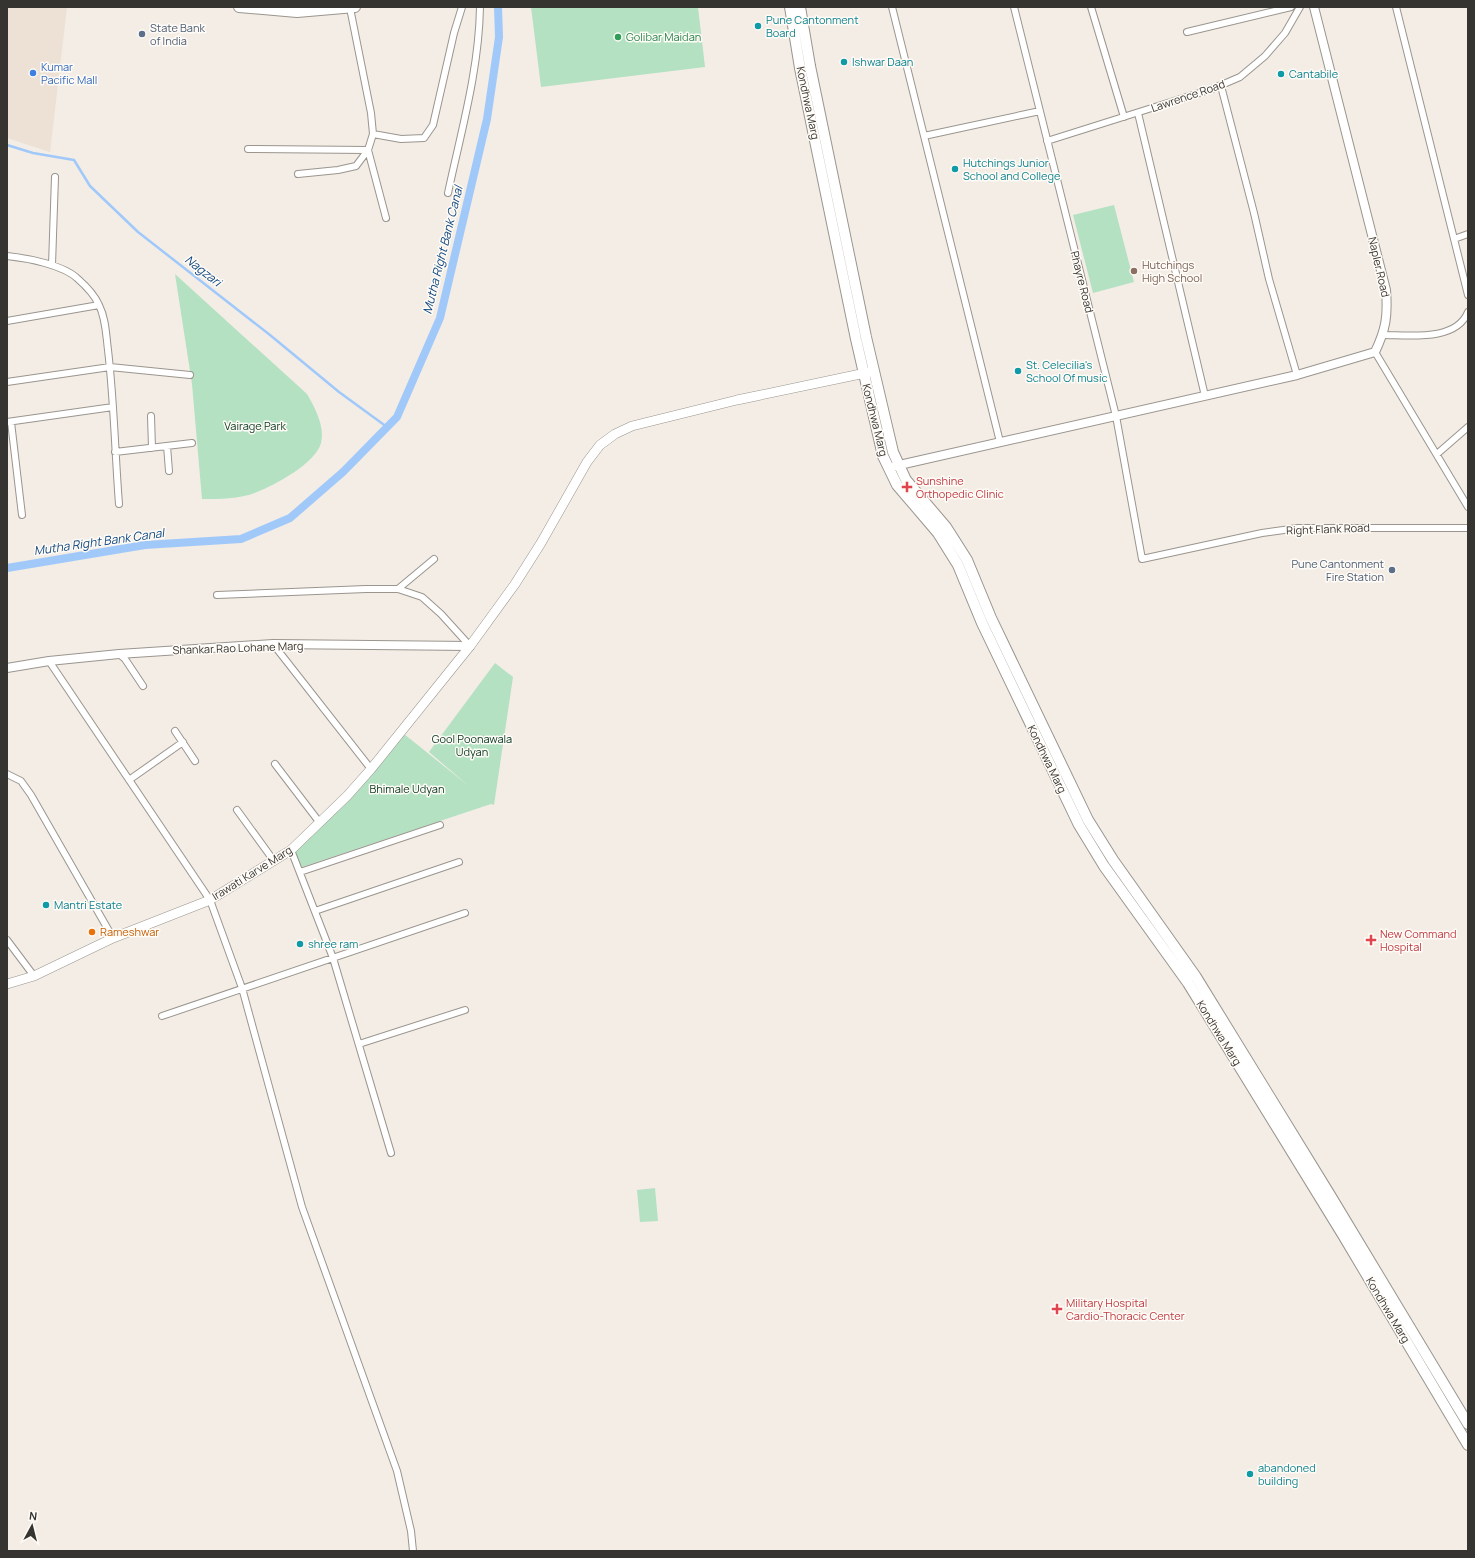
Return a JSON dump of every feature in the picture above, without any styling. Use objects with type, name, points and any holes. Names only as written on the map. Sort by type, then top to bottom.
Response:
[{"type":"main road","points":[[239,7],[297,10],[352,7]]},
{"type":"main road","name":"Kondhwa Marg","points":[[790,7],[802,49],[869,373],[893,452],[893,466],[946,528],[967,560],[991,618],[1088,820],[1113,860],[1196,977],[1468,1445]]},
{"type":"main road","name":"Kondhwa Marg","points":[[800,7],[802,49]]},
{"type":"main road","name":"Irawati Karve Marg","points":[[7,984],[34,976],[113,938],[210,900],[291,850],[347,796],[371,769],[470,646],[526,566],[587,462],[600,445],[615,434],[632,426],[737,400],[869,373]]},
{"type":"main road","name":"Kondhwa Marg","points":[[1281,1125],[1468,1424]]},
{"type":"street","points":[[298,174],[338,170],[356,166],[368,150],[373,134],[371,113],[352,7]]},
{"type":"street","points":[[373,134],[401,140],[424,138],[433,125],[454,32],[462,7]]},
{"type":"street","points":[[448,193],[473,76],[480,34],[480,7]]},
{"type":"street","points":[[892,7],[1000,442]]},
{"type":"street","name":"Phayre Road","points":[[1014,7],[1116,416],[1142,559]]},
{"type":"street","points":[[1091,7],[1124,117]]},
{"type":"street","points":[[1187,32],[1291,7]]},
{"type":"street","name":"Lawrence Road","points":[[1047,141],[1221,86],[1240,77],[1265,56],[1285,33],[1300,7]]},
{"type":"street","name":"Napler Road","points":[[1314,7],[1386,290],[1387,310],[1383,335],[1375,352]]},
{"type":"street","points":[[1396,7],[1468,295]]},
{"type":"street","points":[[1221,86],[1254,213],[1269,279],[1297,375]]},
{"type":"street","points":[[924,136],[1040,112]]},
{"type":"street","points":[[1138,113],[1205,396]]},
{"type":"street","points":[[248,149],[368,150]]},
{"type":"street","points":[[368,150],[386,218]]},
{"type":"street","points":[[52,265],[55,177]]},
{"type":"street","points":[[1454,239],[1468,234]]},
{"type":"street","points":[[7,256],[52,265],[77,278],[90,292],[99,305],[104,323],[110,367],[119,504]]},
{"type":"street","points":[[7,321],[99,305]]},
{"type":"street","points":[[1383,335],[1433,335],[1458,326],[1466,318],[1468,312]]},
{"type":"street","points":[[893,466],[1297,375],[1375,352],[1468,507]]},
{"type":"street","points":[[7,382],[110,367],[190,376]]},
{"type":"street","points":[[22,515],[9,422],[113,407]]},
{"type":"street","points":[[151,416],[152,448]]},
{"type":"street","points":[[1437,454],[1468,427]]},
{"type":"street","points":[[115,452],[192,443]]},
{"type":"street","points":[[167,446],[170,471]]},
{"type":"street","name":"Right Flank Road","points":[[1142,559],[1298,528],[1468,528]]},
{"type":"street","points":[[398,589],[434,559]]},
{"type":"street","points":[[217,596],[366,589],[398,589],[422,597],[441,614],[470,646]]},
{"type":"street","points":[[273,644],[371,769]]},
{"type":"street","name":"Shankar Rao Lohane Marg","points":[[7,668],[49,661],[119,654],[273,644],[470,646]]},
{"type":"street","points":[[119,654],[143,686]]},
{"type":"street","points":[[49,661],[210,900],[242,988],[302,1207],[397,1471],[411,1531],[413,1551]]},
{"type":"street","points":[[175,731],[195,761]]},
{"type":"street","points":[[129,780],[183,742]]},
{"type":"street","points":[[275,764],[320,823]]},
{"type":"street","points":[[7,774],[21,781],[31,795],[113,938]]},
{"type":"street","points":[[237,810],[274,861]]},
{"type":"street","points":[[300,872],[440,825]]},
{"type":"street","points":[[291,850],[333,958],[391,1153]]},
{"type":"street","points":[[315,911],[459,862]]},
{"type":"street","points":[[162,1016],[465,914]]},
{"type":"street","points":[[7,940],[34,976]]},
{"type":"street","points":[[359,1044],[465,1010]]},
{"type":"shaded area","name":"Kumar Pacific Mall","points":[[7,7],[67,7],[50,152],[7,138]]},
{"type":"green space","name":"Golibar Maidan","points":[[531,7],[698,7],[705,67],[541,87]]},
{"type":"green space","points":[[1114,205],[1134,282],[1093,293],[1073,215]]},
{"type":"green space","name":"Vairage Park","points":[[175,274],[307,394],[318,417],[322,430],[322,437],[318,451],[303,465],[284,479],[257,492],[223,499],[202,499],[192,384]]},
{"type":"green space","name":"Bhimale Udyan","points":[[495,663],[513,677],[494,805],[491,804],[299,868],[292,852],[404,734],[470,787],[429,752]]},
{"type":"green space","points":[[655,1188],[658,1221],[640,1222],[637,1190]]},
{"type":"waterway","name":"Mutha Right Bank Canal","points":[[7,568],[145,545],[241,539],[290,518],[343,472],[397,417],[440,318],[487,119],[499,37],[498,7]]},
{"type":"waterway","name":"Nagzari","points":[[7,145],[33,153],[74,160],[90,186],[138,232],[270,335],[339,392],[387,427]]},
{"type":"place","name":"Pune Cantonment Board","points":[[758,26]]},
{"type":"place","name":"State Bank of India","points":[[142,34]]},
{"type":"place","name":"Golibar Maidan","points":[[618,37]]},
{"type":"place","name":"Ishwar Daan","points":[[844,62]]},
{"type":"place","name":"Kumar Pacific Mall","points":[[33,73]]},
{"type":"place","name":"Cantabile","points":[[1281,74]]},
{"type":"place","name":"Hutchings Junior School and College","points":[[955,169]]},
{"type":"place","name":"Hutchings High School","points":[[1134,271]]},
{"type":"place","name":"St. Celecilia's School Of music","points":[[1018,371]]},
{"type":"place","name":"Sunshine Orthopedic Clinic","points":[[907,487]]},
{"type":"place","name":"Pune Cantonment Fire Station","points":[[1392,570]]},
{"type":"place","name":"Mantri Estate","points":[[46,905]]},
{"type":"place","name":"Rameshwar","points":[[92,932]]},
{"type":"place","name":"New Command Hospital","points":[[1371,940]]},
{"type":"place","name":"shree ram","points":[[300,944]]},
{"type":"place","name":"Military Hospital Cardio-Thoracic Center","points":[[1057,1309]]},
{"type":"place","name":"abandoned building","points":[[1250,1474]]},
{"type":"park label","name":"Gool Poonawala Udyan","points":[[472,745]]}]
